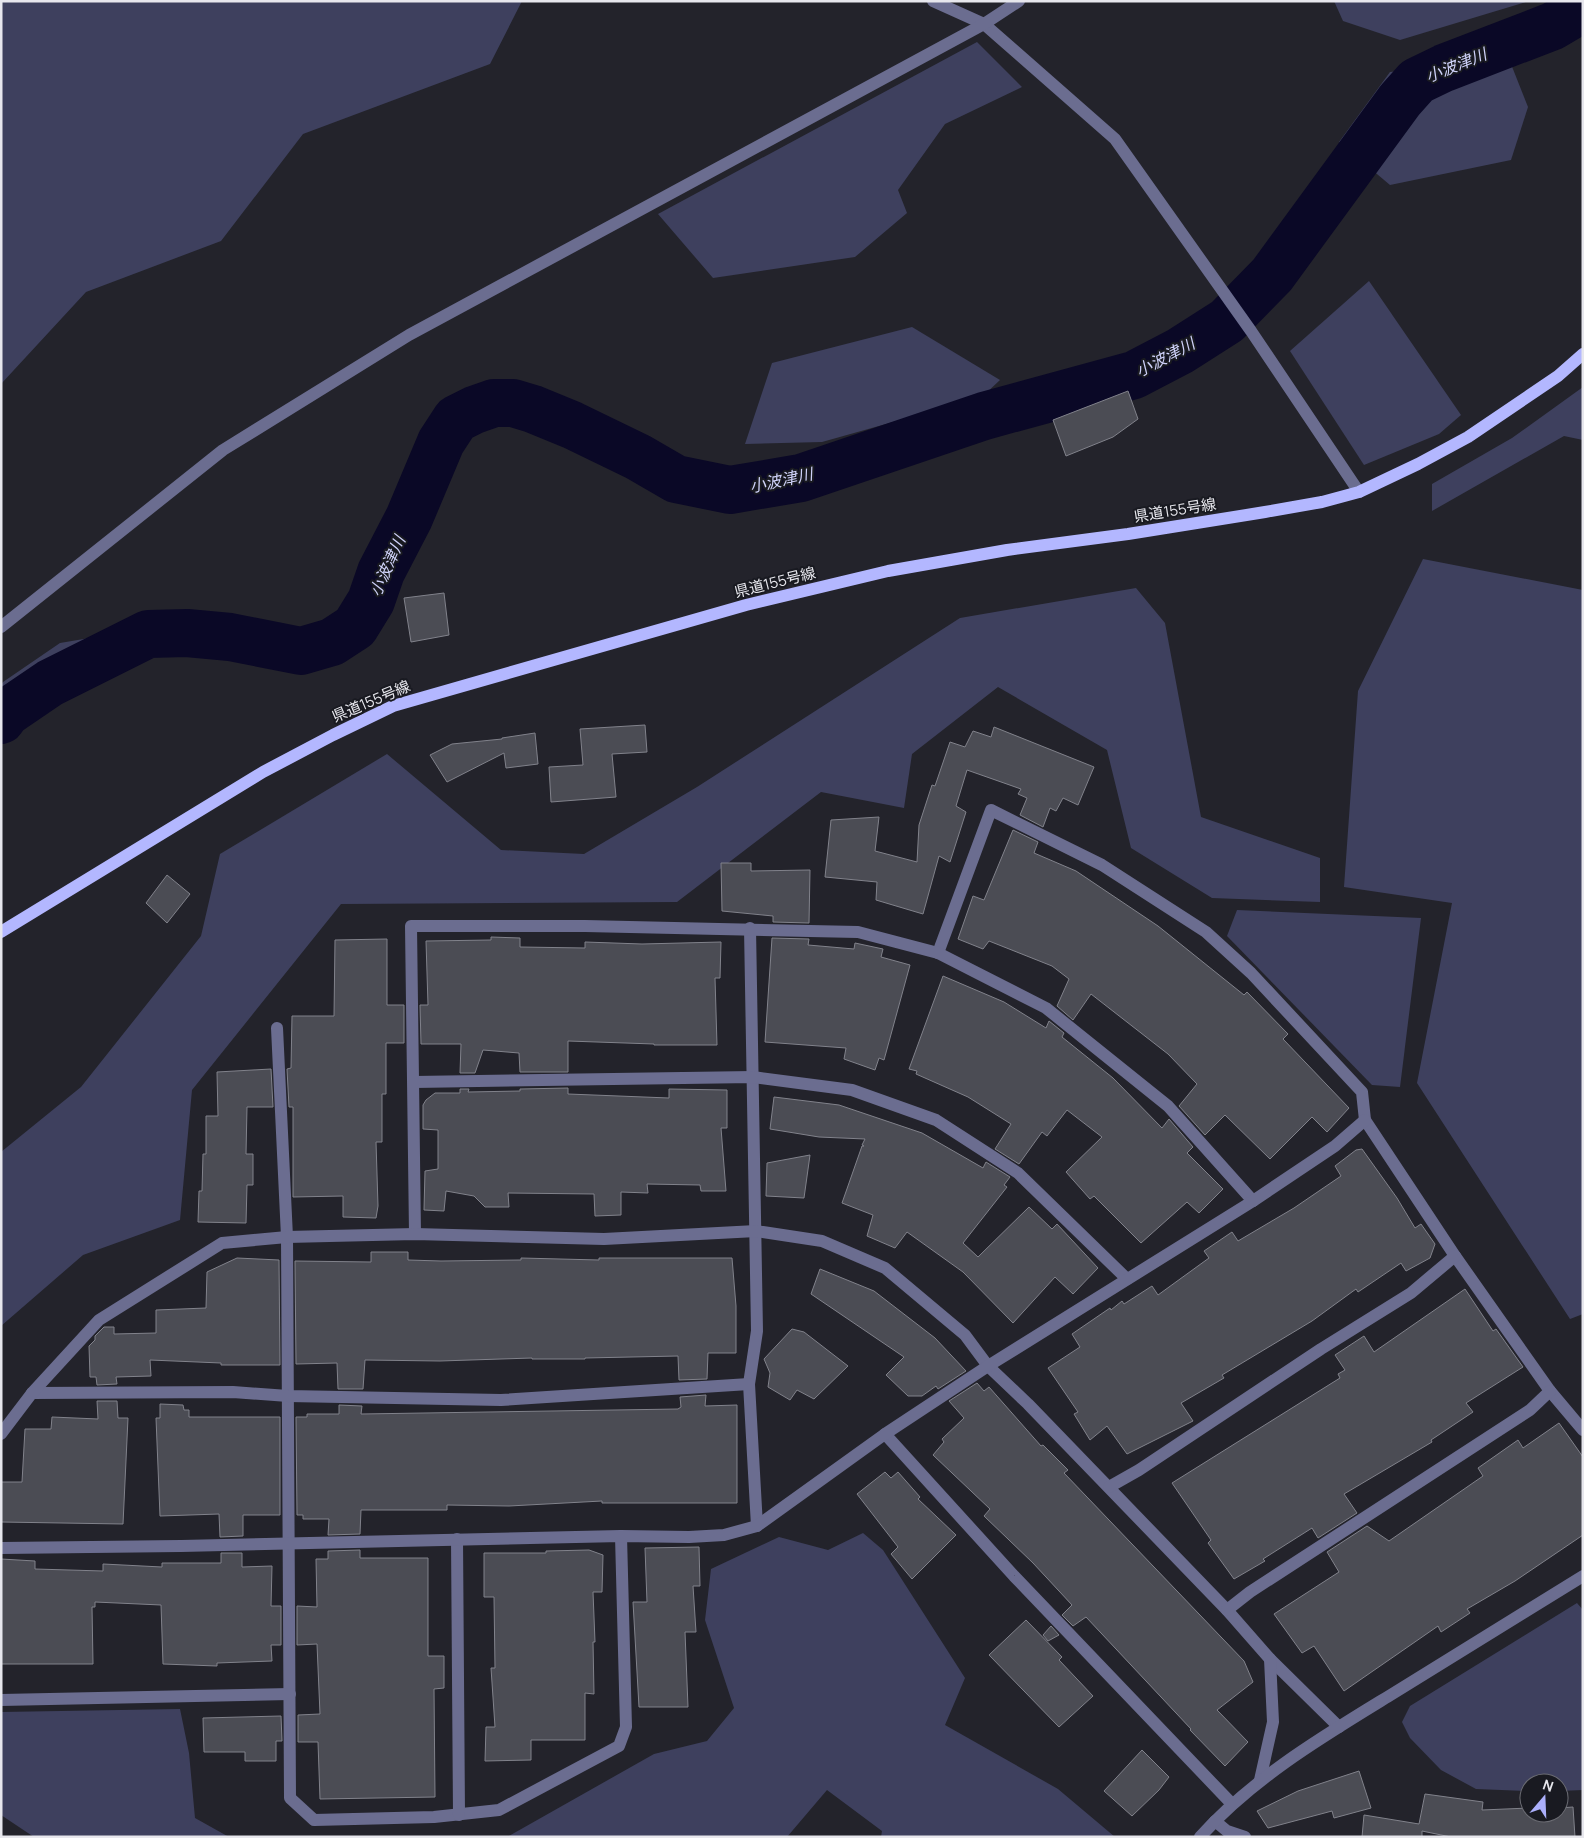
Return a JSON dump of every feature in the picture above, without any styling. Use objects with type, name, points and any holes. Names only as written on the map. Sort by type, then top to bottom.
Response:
[{"type":"main road","name":"県道155号線","points":[[1,932],[263,772],[393,706],[746,605],[888,571],[1006,550],[1128,534],[1265,512],[1322,502],[1359,492],[1418,464],[1468,437],[1558,376],[1583,354]]},
{"type":"street","points":[[933,1],[984,24],[1114,139],[1251,331],[1359,492]]},
{"type":"street","points":[[1,627],[223,450],[401,340],[984,24],[1019,1]]},
{"type":"street","points":[[938,953],[991,810],[1102,865],[1206,932],[1251,973],[1362,1092],[1365,1120],[1455,1256],[1550,1391],[1583,1430]]},
{"type":"street","points":[[415,1234],[411,926],[750,928],[858,932],[938,953],[1046,1008],[1168,1106],[1253,1201]]},
{"type":"street","points":[[750,928],[757,1331],[749,1384],[757,1526]]},
{"type":"street","points":[[277,1028],[287,1237],[290,1798],[314,1820],[434,1817],[499,1810],[619,1746],[626,1727],[621,1536]]},
{"type":"street","points":[[414,1082],[753,1077],[852,1090],[936,1120],[1018,1173],[1127,1279]]},
{"type":"street","points":[[1,1548],[290,1544],[621,1536],[689,1537],[724,1535],[757,1526],[885,1434],[988,1366],[1253,1201],[1335,1146],[1365,1120]]},
{"type":"street","points":[[1,1434],[32,1393],[99,1320],[222,1243],[287,1237],[415,1234],[604,1239],[756,1231],[822,1241],[885,1268],[965,1335],[988,1366],[1109,1487],[1227,1610],[1270,1659],[1339,1727]]},
{"type":"street","points":[[1109,1487],[1139,1470],[1321,1349],[1411,1293],[1455,1256]]},
{"type":"street","points":[[32,1393],[233,1392],[288,1396],[501,1400],[749,1384]]},
{"type":"street","points":[[1227,1610],[1250,1592],[1530,1410],[1550,1391]]},
{"type":"street","points":[[885,1434],[1014,1576],[1232,1804]]},
{"type":"street","points":[[457,1539],[459,1815]]},
{"type":"street","points":[[1200,1837],[1214,1821],[1260,1780],[1339,1727],[1583,1576]]},
{"type":"street","points":[[1260,1780],[1273,1722],[1270,1659]]},
{"type":"street","points":[[1,1700],[290,1694]]},
{"type":"street","points":[[1214,1821],[1227,1830],[1245,1837]]},
{"type":"shaded area","points":[[1,1],[522,1],[490,64],[303,134],[221,241],[86,292],[1,384]]},
{"type":"shaded area","points":[[1334,1],[1529,1],[1400,40],[1343,21]]},
{"type":"shaded area","points":[[977,42],[1022,87],[945,124],[898,190],[907,213],[855,257],[713,278],[658,214]]},
{"type":"shaded area","points":[[1509,59],[1528,107],[1511,160],[1390,185],[1339,142],[1390,72]]},
{"type":"shaded area","points":[[1369,281],[1461,415],[1439,434],[1364,465],[1290,351]]},
{"type":"shaded area","points":[[912,327],[1000,380],[982,397],[822,442],[745,444],[772,363]]},
{"type":"shaded area","points":[[1583,387],[1583,440],[1564,436],[1432,511],[1432,484],[1512,438]]},
{"type":"shaded area","points":[[1423,559],[1583,590],[1583,1314],[1570,1319],[1417,1083],[1452,903],[1344,887],[1358,691]]},
{"type":"shaded area","points":[[1136,588],[1165,623],[1201,817],[1320,858],[1320,902],[1212,898],[1131,848],[1107,750],[998,687],[912,754],[904,808],[821,792],[677,902],[341,904],[192,1090],[180,1220],[83,1255],[1,1326],[1,1152],[81,1087],[201,936],[220,854],[387,754],[501,850],[584,854],[697,787],[960,618]]},
{"type":"shaded area","points":[[131,631],[137,665],[53,698],[8,731],[1,744],[1,685],[3,682],[60,643]]},
{"type":"shaded area","points":[[1237,910],[1421,918],[1400,1087],[1372,1085],[1227,936]]},
{"type":"shaded area","points":[[863,1533],[883,1550],[965,1678],[945,1725],[1058,1789],[1115,1837],[881,1837],[882,1831],[827,1790],[787,1837],[507,1837],[654,1754],[707,1741],[734,1708],[705,1620],[711,1569],[779,1537],[828,1550]]},
{"type":"shaded area","points":[[1577,1603],[1583,1610],[1583,1790],[1569,1791],[1569,1773],[1519,1773],[1519,1791],[1476,1789],[1441,1770],[1410,1738],[1402,1722],[1410,1706]]},
{"type":"shaded area","points":[[180,1709],[189,1753],[195,1818],[229,1837],[34,1837],[1,1815],[1,1712]]},
{"type":"building","points":[[1128,391],[1138,419],[1113,437],[1066,456],[1053,420]]},
{"type":"building","points":[[444,593],[449,635],[411,642],[404,598]]},
{"type":"building","points":[[645,725],[647,752],[612,754],[616,797],[551,802],[549,767],[583,765],[580,729]]},
{"type":"building","points":[[994,727],[1094,767],[1078,805],[1063,798],[1056,811],[1050,808],[1043,827],[1020,815],[1027,798],[1018,794],[1021,789],[967,770],[956,806],[966,812],[950,862],[939,856],[923,914],[876,900],[877,882],[825,877],[831,820],[879,817],[875,851],[917,862],[919,825],[932,785],[935,786],[950,742],[965,747],[973,731],[991,737]]},
{"type":"building","points":[[535,733],[538,764],[506,768],[504,753],[447,782],[430,755],[452,744],[502,739]]},
{"type":"building","points":[[1013,830],[1038,842],[1034,853],[1076,871],[1158,926],[1244,995],[1247,992],[1288,1034],[1283,1039],[1349,1108],[1327,1132],[1312,1117],[1270,1159],[1225,1115],[1205,1135],[1179,1106],[1197,1084],[1168,1054],[1091,994],[1073,1020],[1057,1006],[1069,979],[1052,966],[989,941],[983,949],[958,939],[973,896],[984,900]]},
{"type":"building","points":[[721,863],[751,863],[751,871],[810,870],[809,923],[773,922],[773,916],[722,911]]},
{"type":"building","points":[[167,875],[190,894],[167,923],[146,903]]},
{"type":"building","points":[[491,937],[520,938],[520,947],[585,948],[585,942],[642,944],[721,942],[720,978],[715,978],[717,1045],[654,1045],[568,1041],[568,1072],[520,1072],[519,1053],[483,1050],[475,1073],[460,1073],[461,1044],[421,1044],[420,1005],[428,1005],[426,941],[491,940]]},
{"type":"building","points":[[772,938],[809,939],[808,945],[854,949],[855,943],[883,949],[881,957],[910,965],[884,1060],[879,1058],[875,1070],[844,1059],[846,1048],[765,1042]]},
{"type":"building","points":[[387,939],[387,1005],[404,1005],[404,1043],[386,1043],[386,1094],[382,1094],[382,1142],[376,1142],[378,1206],[376,1218],[343,1217],[343,1196],[293,1197],[293,1107],[289,1107],[287,1069],[291,1068],[292,1016],[334,1016],[335,940]]},
{"type":"building","points":[[943,976],[1004,1002],[1046,1028],[1049,1021],[1064,1033],[1062,1037],[1113,1078],[1162,1128],[1169,1119],[1193,1147],[1187,1153],[1223,1189],[1199,1213],[1187,1202],[1141,1243],[1094,1196],[1090,1199],[1066,1172],[1102,1137],[1067,1110],[1047,1136],[1042,1132],[1019,1164],[995,1149],[1011,1124],[968,1097],[916,1074],[917,1071],[909,1069]]},
{"type":"building","points":[[271,1069],[273,1107],[247,1107],[246,1154],[253,1154],[253,1185],[247,1185],[246,1223],[198,1222],[199,1191],[202,1191],[203,1154],[206,1154],[206,1116],[218,1116],[217,1072]]},
{"type":"building","points":[[568,1088],[568,1094],[669,1098],[669,1089],[727,1090],[727,1128],[721,1128],[726,1191],[701,1191],[700,1185],[647,1184],[648,1193],[621,1192],[621,1215],[595,1216],[594,1194],[508,1193],[509,1207],[485,1207],[474,1196],[446,1191],[444,1211],[424,1210],[425,1171],[438,1169],[438,1130],[423,1129],[423,1105],[426,1100],[435,1093],[460,1093],[460,1089],[469,1089],[468,1092]]},
{"type":"building","points":[[774,1097],[839,1105],[922,1133],[983,1168],[986,1162],[1010,1177],[1004,1185],[1007,1187],[963,1243],[978,1257],[1029,1207],[1052,1229],[1057,1224],[1098,1268],[1073,1294],[1055,1277],[1013,1323],[963,1272],[907,1232],[895,1248],[867,1236],[873,1215],[842,1203],[865,1139],[819,1137],[770,1129]]},
{"type":"building","points":[[1362,1149],[1397,1198],[1415,1228],[1421,1224],[1435,1244],[1430,1258],[1406,1271],[1401,1263],[1358,1292],[1356,1289],[1312,1321],[1222,1375],[1224,1378],[1181,1403],[1193,1421],[1127,1454],[1107,1426],[1090,1440],[1074,1414],[1078,1412],[1048,1368],[1080,1347],[1072,1334],[1110,1308],[1111,1310],[1122,1301],[1124,1304],[1152,1286],[1158,1295],[1209,1258],[1204,1251],[1232,1232],[1238,1241],[1294,1208],[1341,1176],[1335,1166],[1356,1150]]},
{"type":"building","points":[[810,1155],[804,1198],[766,1196],[767,1163]]},
{"type":"building","points":[[371,1252],[408,1252],[408,1260],[441,1261],[521,1260],[521,1258],[599,1260],[599,1258],[732,1258],[736,1306],[736,1353],[708,1353],[707,1379],[679,1380],[678,1356],[440,1361],[365,1360],[363,1389],[338,1389],[337,1363],[296,1364],[295,1261],[371,1262]]},
{"type":"building","points":[[237,1258],[279,1260],[280,1365],[221,1365],[221,1363],[150,1360],[151,1376],[116,1377],[117,1384],[97,1385],[96,1377],[90,1377],[89,1346],[104,1327],[114,1327],[114,1334],[156,1333],[156,1310],[206,1308],[207,1272]]},
{"type":"building","points":[[820,1269],[874,1291],[935,1338],[966,1371],[938,1389],[936,1386],[922,1396],[908,1396],[886,1375],[904,1357],[811,1294]]},
{"type":"building","points":[[1465,1289],[1493,1331],[1496,1329],[1523,1367],[1466,1403],[1473,1412],[1431,1440],[1432,1442],[1344,1494],[1357,1513],[1318,1538],[1312,1528],[1263,1559],[1265,1561],[1234,1579],[1208,1543],[1211,1540],[1172,1483],[1340,1378],[1338,1374],[1345,1370],[1335,1355],[1364,1336],[1374,1352]]},
{"type":"building","points":[[792,1329],[804,1332],[848,1366],[814,1399],[797,1390],[790,1400],[768,1387],[770,1373],[764,1359]]},
{"type":"building","points":[[977,1383],[984,1391],[989,1387],[1041,1446],[1043,1445],[1068,1470],[1064,1473],[1244,1661],[1253,1682],[1217,1710],[1248,1742],[1225,1766],[1086,1617],[1073,1626],[1062,1615],[1072,1605],[1033,1563],[984,1516],[990,1509],[933,1455],[944,1442],[942,1439],[964,1418],[949,1401]]},
{"type":"building","points":[[706,1395],[705,1406],[737,1405],[737,1503],[602,1503],[602,1501],[509,1506],[447,1505],[447,1510],[361,1510],[360,1534],[328,1535],[329,1519],[303,1519],[303,1515],[297,1515],[296,1417],[307,1417],[307,1414],[339,1414],[339,1405],[362,1406],[361,1414],[678,1409],[681,1407],[680,1397]]},
{"type":"building","points":[[97,1401],[117,1401],[118,1418],[128,1418],[123,1524],[1,1522],[1,1482],[22,1482],[25,1429],[51,1429],[52,1417],[98,1419]]},
{"type":"building","points":[[160,1404],[183,1405],[184,1410],[189,1410],[189,1417],[280,1417],[280,1515],[243,1515],[243,1536],[220,1537],[219,1514],[160,1516],[156,1418],[160,1418]]},
{"type":"building","points":[[1559,1423],[1583,1457],[1583,1535],[1515,1581],[1467,1609],[1470,1613],[1441,1632],[1438,1626],[1344,1691],[1314,1646],[1302,1653],[1274,1614],[1339,1572],[1327,1552],[1367,1526],[1389,1541],[1483,1476],[1478,1468],[1518,1440],[1523,1448]]},
{"type":"building","points":[[885,1472],[891,1478],[898,1472],[920,1497],[918,1499],[956,1535],[912,1579],[891,1554],[898,1547],[857,1494]]},
{"type":"building","points":[[699,1547],[700,1586],[693,1586],[696,1632],[685,1632],[688,1707],[639,1707],[633,1602],[647,1602],[645,1548]]},
{"type":"building","points":[[360,1550],[360,1558],[428,1558],[428,1656],[444,1656],[444,1688],[434,1689],[435,1797],[320,1799],[318,1742],[298,1742],[298,1715],[320,1714],[317,1644],[297,1645],[297,1606],[317,1607],[316,1559],[328,1559],[328,1551]]},
{"type":"building","points":[[589,1550],[603,1555],[602,1592],[593,1592],[595,1642],[593,1642],[594,1694],[585,1693],[585,1740],[531,1740],[531,1760],[485,1761],[486,1727],[495,1727],[491,1668],[495,1668],[494,1597],[484,1597],[484,1553],[546,1553],[546,1551]]},
{"type":"building","points":[[221,1553],[242,1553],[242,1567],[272,1566],[271,1606],[281,1606],[281,1645],[271,1645],[272,1661],[217,1663],[217,1666],[163,1664],[161,1605],[95,1602],[95,1607],[92,1607],[93,1664],[1,1664],[1,1559],[35,1561],[35,1569],[103,1571],[103,1564],[162,1567],[162,1563],[221,1563]]},
{"type":"building","points":[[1026,1620],[1062,1657],[1059,1660],[1093,1696],[1059,1727],[989,1655]]},
{"type":"building","points":[[1051,1626],[1059,1635],[1048,1641],[1043,1635]]},
{"type":"building","points":[[281,1716],[282,1741],[276,1741],[276,1761],[245,1761],[245,1752],[204,1752],[203,1718]]},
{"type":"building","points":[[1142,1750],[1169,1777],[1159,1790],[1132,1816],[1104,1791]]},
{"type":"building","points":[[1359,1771],[1371,1808],[1334,1818],[1332,1811],[1268,1828],[1257,1811],[1298,1791]]},
{"type":"building","points":[[1425,1794],[1483,1802],[1482,1810],[1519,1808],[1519,1823],[1569,1823],[1569,1807],[1573,1807],[1575,1837],[1451,1837],[1422,1831],[1422,1837],[1362,1837],[1364,1815],[1419,1824]]},
{"type":"waterway","name":"小波津川","points":[[1,720],[6,713],[50,683],[148,634],[187,633],[230,637],[301,651],[332,642],[355,627],[371,601],[381,572],[409,518],[441,442],[456,419],[494,403],[513,403],[572,425],[638,457],[676,479],[730,490],[801,478],[984,416],[1134,375],[1180,351],[1227,321],[1272,275],[1400,100],[1417,81],[1444,68],[1553,26],[1583,8]]}]
